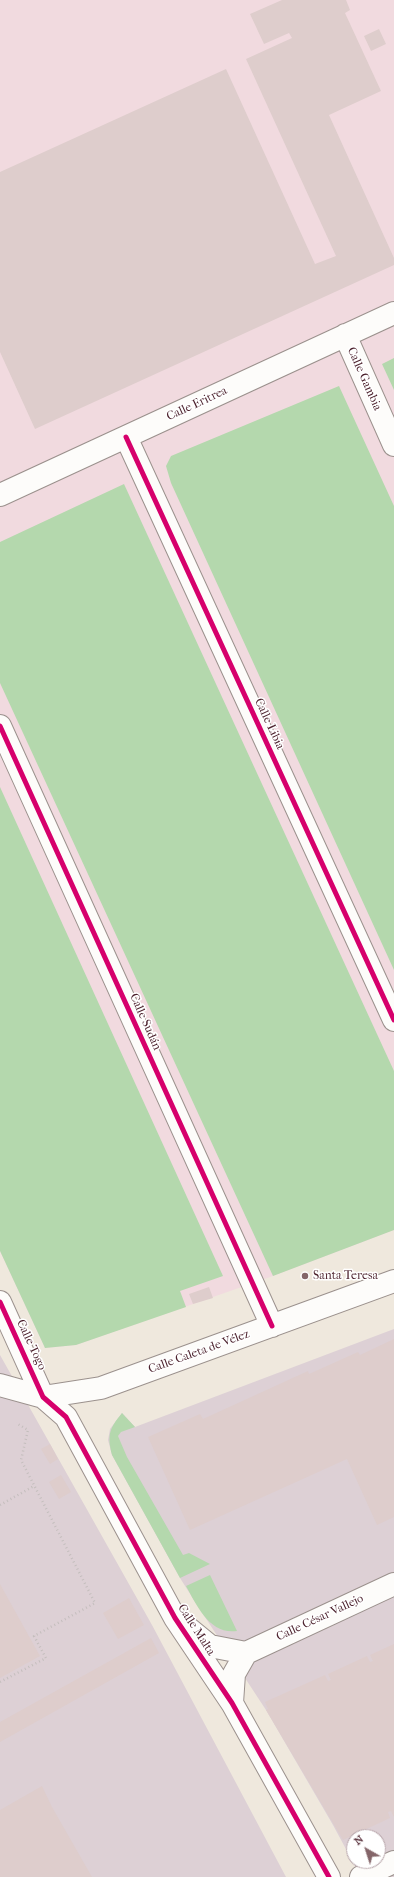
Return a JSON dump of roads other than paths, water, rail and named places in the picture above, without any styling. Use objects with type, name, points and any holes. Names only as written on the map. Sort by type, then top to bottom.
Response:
[{"type":"street","name":"Calle Eritrea","points":[[0,495],[394,313]]},
{"type":"street","name":"Calle Gambia","points":[[345,335],[394,445]]},
{"type":"street","name":"Calle Libia","points":[[126,437],[394,1020]]},
{"type":"street","name":"Calle Sudán","points":[[0,726],[272,1326]]},
{"type":"street","name":"Calle Caleta de Vélez","points":[[0,1385],[43,1397],[101,1388],[394,1281]]},
{"type":"street","name":"Calle Togo","points":[[0,1302],[43,1397]]},
{"type":"street","name":"Calle Malta","points":[[43,1397],[66,1417],[175,1618],[232,1704],[329,1877]]},
{"type":"street","name":"Calle César Vallejo","points":[[246,1653],[394,1584]]},
{"type":"street","name":"Calle Malta","points":[[175,1618],[210,1646],[246,1653]]},
{"type":"street","points":[[232,1704],[234,1674],[246,1653]]},
{"type":"street","points":[[361,1877],[394,1862]]},
{"type":"place","name":"Santa Teresa","points":[[305,1276]]}]
